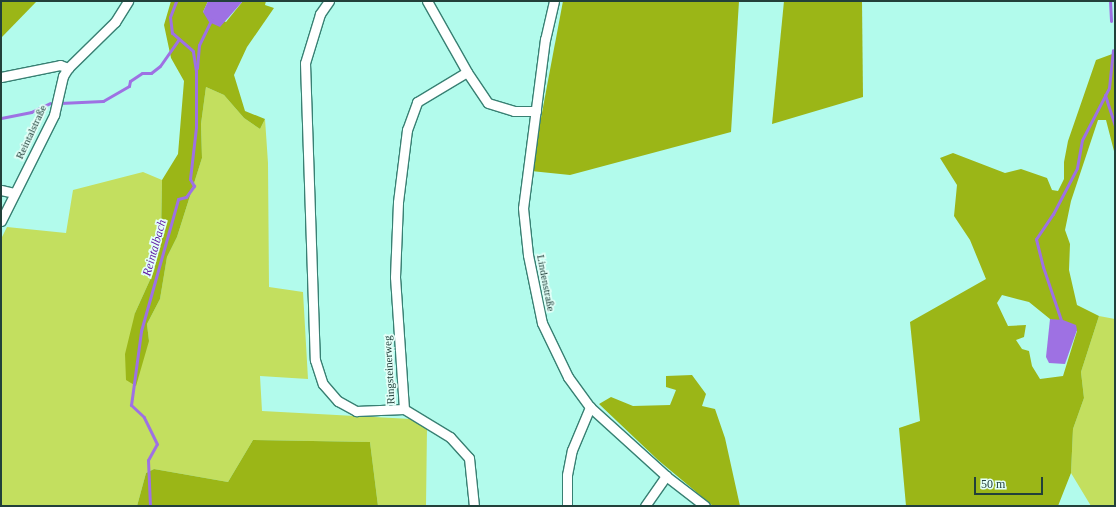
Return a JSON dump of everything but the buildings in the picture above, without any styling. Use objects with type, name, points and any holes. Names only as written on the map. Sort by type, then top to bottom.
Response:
[{"type":"street","name":"Reintalstraße","points":[[1,221],[54,115],[63,76],[68,68],[115,22],[128,1]]},
{"type":"street","name":"Ringsteinerweg","points":[[329,1],[320,14],[305,63],[315,360],[323,384],[338,401],[356,411],[404,409],[395,277],[398,202],[407,130],[417,102],[467,72]]},
{"type":"street","points":[[427,1],[467,72],[488,103],[514,111],[536,112]]},
{"type":"street","name":"Lindenstraße","points":[[554,1],[545,39],[523,208],[535,293],[547,338],[568,377],[590,407],[666,476],[705,506]]},
{"type":"street","points":[[1,77],[60,65],[68,68]]},
{"type":"street","points":[[1,190],[14,193]]},
{"type":"street","points":[[567,506],[567,475],[572,450],[590,407]]},
{"type":"street","points":[[404,409],[450,437],[469,458],[474,506]]},
{"type":"street","points":[[645,506],[666,476]]},
{"type":"green space","points":[[1,1],[37,1],[1,38]]},
{"type":"green space","points":[[171,1],[208,1],[203,12],[226,22],[243,1],[266,1],[265,5],[274,8],[247,47],[234,75],[245,111],[265,119],[260,129],[244,118],[224,95],[206,87],[201,124],[202,158],[177,237],[167,257],[160,299],[147,324],[149,341],[136,386],[126,380],[125,354],[135,313],[154,271],[161,237],[162,180],[178,154],[184,81],[171,58],[164,25]]},
{"type":"green space","points":[[563,1],[739,1],[731,132],[570,175],[531,171]]},
{"type":"green space","points":[[784,1],[862,1],[863,97],[772,124]]},
{"type":"green space","points":[[1115,53],[1115,155],[1106,120],[1098,120],[1071,201],[1065,230],[1070,244],[1069,270],[1077,305],[1099,316],[1081,372],[1084,398],[1073,429],[1071,473],[1058,506],[906,506],[899,428],[920,421],[910,322],[986,279],[970,240],[954,216],[957,185],[940,158],[953,153],[1005,173],[1021,169],[1047,178],[1052,190],[1058,191],[1064,179],[1064,162],[1068,141],[1096,60]],"holes":[[[1002,295],[1029,302],[1050,319],[1077,331],[1063,376],[1040,379],[1032,366],[1029,351],[1022,349],[1016,340],[1024,337],[1026,325],[1008,326],[997,303]]]},
{"type":"green space","points":[[206,87],[224,95],[244,118],[260,129],[265,119],[268,163],[269,287],[303,292],[308,379],[260,376],[262,411],[411,419],[427,428],[426,506],[378,506],[370,442],[253,440],[228,482],[154,469],[146,473],[137,506],[1,506],[1,239],[7,227],[66,233],[73,190],[143,172],[162,180],[161,237],[154,271],[135,313],[149,341],[147,324],[160,299],[167,257],[177,237],[202,158],[201,124]]},
{"type":"green space","points":[[1099,316],[1115,319],[1115,506],[1091,506],[1071,473],[1073,429],[1084,398],[1081,372]]},
{"type":"green space","points":[[692,375],[706,394],[702,406],[715,409],[725,438],[740,506],[713,506],[658,460],[599,404],[611,397],[633,406],[670,405],[676,390],[666,387],[666,376]]},
{"type":"green space","points":[[253,440],[370,442],[378,506],[137,506],[146,473],[154,469],[228,482]]},
{"type":"shaded area","points":[[208,1],[243,1],[220,27],[209,22],[203,12]]},
{"type":"shaded area","points":[[1050,319],[1063,320],[1076,325],[1077,330],[1065,364],[1049,363],[1046,357]]},
{"type":"waterway","name":"Reintalbach","points":[[150,506],[148,460],[157,444],[144,417],[131,405],[141,331],[178,199],[186,197],[194,186],[190,179],[196,127],[196,71],[193,51],[172,33],[170,17],[176,1]]},
{"type":"waterway","points":[[1110,1],[1111,21]]},
{"type":"waterway","points":[[197,68],[199,45],[211,20]]},
{"type":"waterway","points":[[60,103],[103,101],[129,86],[130,81],[142,73],[151,73],[160,66],[178,40]]},
{"type":"waterway","points":[[1062,323],[1043,267],[1036,239],[1053,214],[1077,168],[1082,140],[1109,88],[1113,50]]},
{"type":"waterway","points":[[1105,95],[1115,125]]},
{"type":"waterway","points":[[1,118],[31,112],[50,103]]}]
